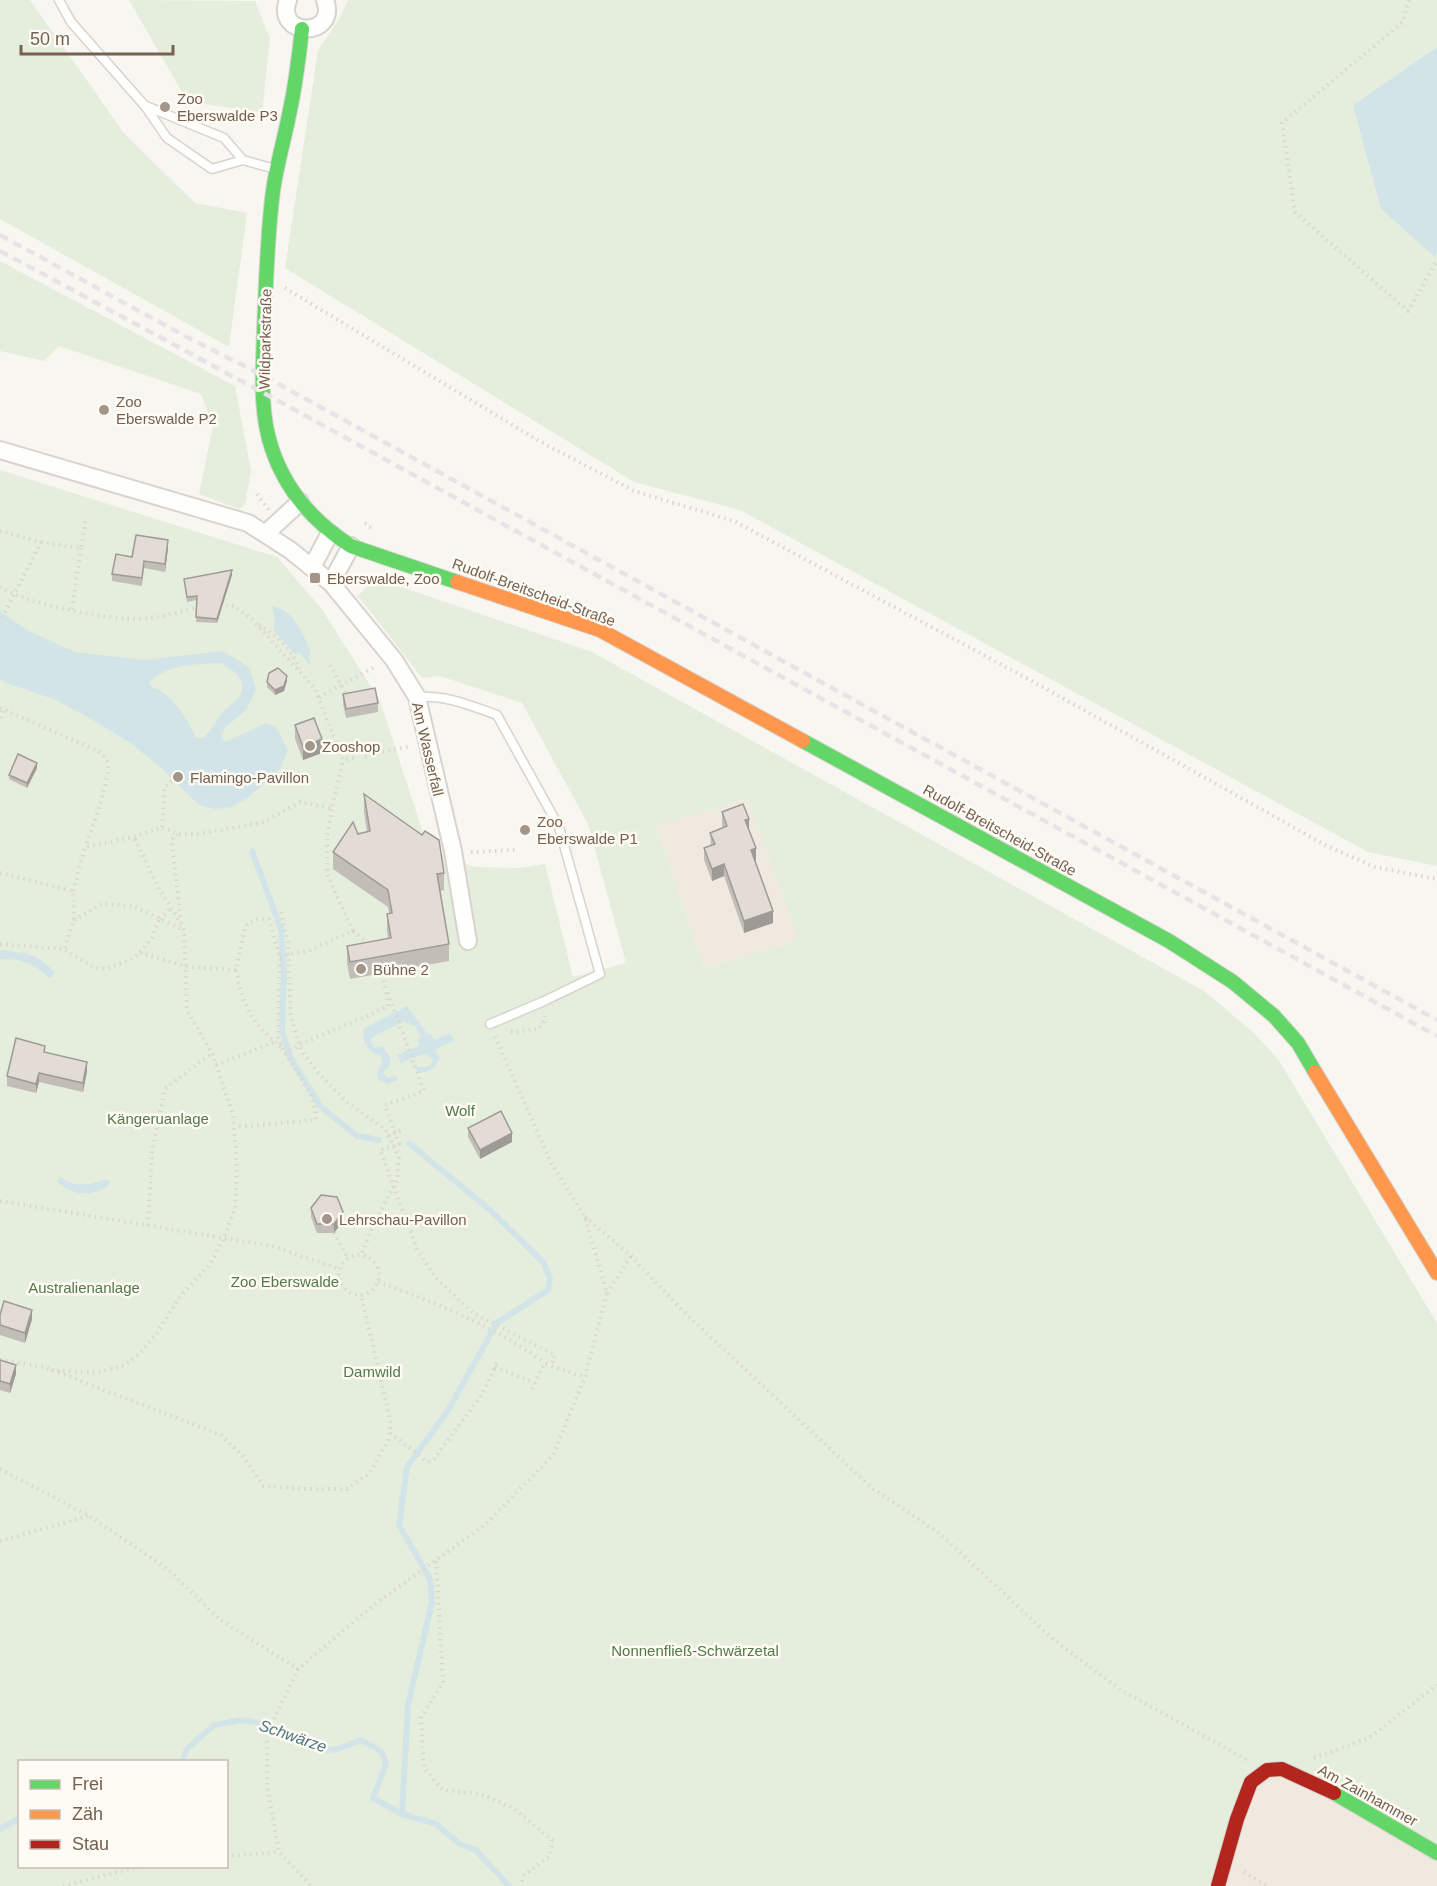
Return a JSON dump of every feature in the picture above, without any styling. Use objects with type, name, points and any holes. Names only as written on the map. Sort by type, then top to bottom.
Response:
[{"type":"street","points":[[288,0],[286,13],[295,26],[302,29],[314,28],[324,21],[327,10],[325,0]]},
{"type":"street","name":"Wildparkstraße","points":[[302,29],[292,100],[276,169],[266,277],[262,375],[264,414],[272,448],[284,478],[300,502],[330,533],[351,546],[422,570]]},
{"type":"street","name":"Am Wasserfall","points":[[0,450],[194,506],[248,524],[312,567],[331,583],[394,660],[417,697],[453,851],[468,941]]},
{"type":"street","points":[[265,534],[300,502]]},
{"type":"street","points":[[312,567],[330,533]]},
{"type":"street","points":[[331,583],[351,546]]},
{"type":"street","name":"Rudolf-Breitscheid-Straße","points":[[422,570],[600,630],[1169,941],[1233,982],[1274,1016],[1298,1043],[1437,1273]]},
{"type":"street","name":"Am Zainhammer","points":[[1267,1770],[1282,1769],[1325,1787],[1437,1853]]},
{"type":"street","points":[[1218,1886],[1234,1829],[1251,1782],[1267,1770]]},
{"type":"lane","points":[[59,0],[71,22],[146,106],[167,138],[212,169],[243,160],[276,169]]},
{"type":"lane","points":[[146,106],[224,138],[243,160]]},
{"type":"lane","points":[[417,697],[435,696],[496,715],[559,827],[600,974],[490,1024]]},
{"type":"path","points":[[1409,0],[1403,22],[1282,123],[1295,213],[1408,310],[1437,260]]},
{"type":"path","points":[[266,277],[539,441],[634,491],[734,521],[1032,681],[1327,846],[1375,867],[1437,879]]},
{"type":"path","points":[[257,494],[267,506]]},
{"type":"path","points":[[72,609],[86,519]]},
{"type":"path","points":[[0,531],[40,542],[81,548]]},
{"type":"path","points":[[0,622],[40,542]]},
{"type":"path","points":[[0,587],[14,596],[102,616],[141,619],[203,607]]},
{"type":"path","points":[[216,605],[234,606],[258,625],[291,664],[301,671],[319,697],[343,760],[327,839],[327,874],[353,931],[369,943],[375,952]]},
{"type":"path","points":[[330,664],[350,702]]},
{"type":"path","points":[[319,697],[380,664]]},
{"type":"path","points":[[0,718],[2,709],[98,751],[107,760],[109,770],[73,891],[74,920],[64,949]]},
{"type":"path","points":[[365,756],[428,741]]},
{"type":"path","points":[[343,760],[354,758]]},
{"type":"path","points":[[162,828],[165,786],[172,781]]},
{"type":"path","points":[[85,847],[134,837],[162,828],[178,834],[198,834],[264,822],[300,802],[332,808]]},
{"type":"path","points":[[0,1360],[51,1370],[97,1372],[125,1365],[139,1354],[156,1335],[180,1297],[210,1264],[224,1238],[235,1208],[237,1167],[236,1127],[233,1114],[212,1053],[187,1010],[188,967],[172,844],[178,834]]},
{"type":"path","points":[[134,837],[171,908],[182,923]]},
{"type":"path","points":[[0,873],[73,891]]},
{"type":"path","points":[[74,920],[102,904],[133,906],[184,931]]},
{"type":"path","points":[[0,944],[64,949],[93,967],[105,969],[130,960],[140,953],[152,937],[160,919],[171,908]]},
{"type":"path","points":[[281,912],[286,927],[291,1018],[298,1046],[319,1074],[347,1102],[385,1129],[399,1158],[397,1180],[372,1228],[361,1256]]},
{"type":"path","points":[[236,1127],[316,1120],[316,1108],[310,1094],[286,1054],[250,1016],[242,996],[237,970],[245,927],[250,921],[262,918],[269,919],[280,957],[277,1033],[281,1048]]},
{"type":"path","points":[[280,957],[310,950],[353,931]]},
{"type":"path","points":[[140,953],[188,967],[237,970]]},
{"type":"path","points":[[381,961],[388,993],[424,1091],[385,1105],[399,1144],[380,1150],[417,1249],[435,1277],[473,1313],[555,1355],[552,1363]]},
{"type":"path","points":[[286,1054],[298,1046],[388,1006],[386,994],[388,993]]},
{"type":"path","points":[[490,1024],[551,1163],[585,1217],[608,1293]]},
{"type":"path","points":[[216,1065],[274,1041]]},
{"type":"path","points":[[148,1225],[152,1151],[165,1089],[212,1053]]},
{"type":"path","points":[[388,1136],[405,1129]]},
{"type":"path","points":[[0,1201],[272,1246],[340,1269]]},
{"type":"path","points":[[585,1217],[631,1256],[686,1314],[872,1488],[939,1533],[1054,1640],[1121,1690],[1267,1770]]},
{"type":"path","points":[[334,1233],[348,1258]]},
{"type":"path","points":[[361,1256],[373,1261],[377,1266],[378,1282],[373,1290],[354,1295],[343,1288],[339,1275],[340,1269],[348,1258],[361,1256]]},
{"type":"path","points":[[274,1719],[298,1669],[375,1604],[486,1524],[553,1455],[585,1377],[608,1293],[631,1256]]},
{"type":"path","points":[[378,1282],[419,1297],[488,1328],[544,1363],[552,1363],[585,1377]]},
{"type":"path","points":[[51,1370],[220,1435],[244,1457],[263,1486],[347,1489],[370,1473],[388,1441],[391,1423],[361,1295]]},
{"type":"path","points":[[532,1389],[544,1363]]},
{"type":"path","points":[[389,1432],[428,1462],[434,1459],[483,1393],[496,1365],[535,1383]]},
{"type":"path","points":[[0,1469],[89,1516],[169,1570],[220,1620],[298,1669]]},
{"type":"path","points":[[0,1541],[89,1516]]},
{"type":"path","points":[[436,1561],[443,1682],[421,1718],[424,1768],[443,1790],[481,1794],[513,1808],[552,1840],[550,1856],[524,1875],[521,1886]]},
{"type":"path","points":[[1282,1769],[1369,1738],[1437,1685]]},
{"type":"path","points":[[267,1741],[267,1786],[279,1852],[311,1886]]},
{"type":"path","points":[[228,1857],[279,1852]]},
{"type":"path","points":[[63,1886],[134,1868]]},
{"type":"shaded area","points":[[1437,47],[1437,252],[1435,257],[1381,209],[1353,105]]},
{"type":"shaded area","points":[[272,607],[286,611],[296,623],[311,651],[308,658],[311,663],[309,665],[300,652],[296,655],[273,630],[275,623]]},
{"type":"shaded area","points":[[0,611],[27,630],[75,652],[144,660],[222,651],[250,669],[256,689],[247,709],[226,727],[221,735],[223,740],[226,742],[266,723],[276,727],[288,750],[280,769],[250,796],[232,807],[215,809],[199,805],[158,765],[130,743],[93,720],[56,700],[0,679]],"holes":[[[221,663],[235,672],[241,681],[242,691],[239,697],[221,714],[204,738],[196,738],[187,720],[174,703],[149,683],[164,672],[182,666]]]},
{"type":"shaded area","points":[[748,799],[798,940],[704,968],[656,826]]},
{"type":"shaded area","points":[[0,950],[36,957],[55,972],[49,978],[27,963],[0,959]]},
{"type":"shaded area","points":[[407,1006],[434,1040],[450,1033],[454,1041],[437,1048],[436,1052],[440,1058],[434,1067],[429,1071],[418,1073],[415,1067],[426,1067],[433,1059],[424,1054],[401,1063],[397,1055],[419,1046],[420,1036],[415,1026],[403,1022],[370,1039],[374,1048],[383,1046],[391,1059],[383,1073],[389,1078],[396,1075],[398,1080],[388,1084],[378,1079],[377,1074],[382,1062],[380,1056],[366,1046],[363,1029]]},
{"type":"shaded area","points":[[62,1177],[78,1184],[90,1184],[108,1179],[110,1183],[98,1191],[84,1193],[63,1187],[57,1182]]},
{"type":"shaded area","points":[[1281,1773],[1437,1858],[1437,1886],[1221,1886],[1254,1787]]},
{"type":"green space","points":[[0,0],[30,0],[124,133],[195,203],[247,213],[229,347],[0,219]]},
{"type":"green space","points":[[129,0],[255,1],[270,39],[262,113],[187,101]]},
{"type":"green space","points":[[348,0],[1437,0],[1437,47],[1353,105],[1435,256],[1437,252],[1437,866],[1368,852],[740,510],[634,482],[285,268],[318,50],[338,21]]},
{"type":"green space","points":[[0,261],[235,386],[251,471],[245,505],[239,509],[199,494],[213,426],[201,394],[59,346],[44,361],[0,351]]},
{"type":"green space","points":[[0,470],[277,557],[321,608],[380,701],[428,848],[474,867],[518,868],[545,864],[573,977],[626,963],[588,824],[522,703],[440,676],[422,678],[358,596],[372,581],[381,580],[592,652],[1204,991],[1253,1032],[1278,1059],[1437,1323],[1437,1849],[1263,1765],[1213,1886],[0,1886]],"holes":[[[748,799],[798,940],[704,968],[656,826]]]},
{"type":"building","points":[[136,535],[168,540],[165,564],[144,561],[142,578],[112,574],[116,554],[132,557]]},
{"type":"building","points":[[232,570],[217,619],[196,617],[197,596],[187,597],[184,579]]},
{"type":"building","points":[[278,668],[287,676],[284,686],[275,690],[267,682],[269,673]]},
{"type":"building","points":[[375,688],[378,703],[346,709],[343,694]]},
{"type":"building","points":[[314,718],[322,739],[303,747],[295,725]]},
{"type":"building","points":[[18,754],[37,763],[27,783],[9,775]]},
{"type":"building","points":[[364,794],[422,835],[425,831],[439,840],[444,873],[437,874],[449,944],[350,962],[347,946],[391,938],[387,914],[392,913],[388,890],[333,852],[353,822],[358,834],[370,831]]},
{"type":"building","points":[[743,804],[749,819],[745,820],[756,848],[751,850],[773,911],[744,921],[724,864],[712,869],[704,848],[715,844],[710,833],[727,826],[722,812]]},
{"type":"building","points":[[16,1038],[45,1046],[44,1052],[87,1062],[83,1083],[39,1073],[36,1084],[7,1076]]},
{"type":"building","points":[[501,1111],[512,1133],[480,1150],[468,1128]]},
{"type":"building","points":[[321,1195],[337,1197],[343,1212],[334,1224],[317,1224],[311,1208]]},
{"type":"building","points":[[4,1301],[32,1310],[25,1333],[0,1325]]},
{"type":"building","points":[[0,1360],[16,1365],[10,1384],[0,1381]]},
{"type":"waterway","points":[[252,851],[281,929],[284,975],[282,1030],[290,1057],[321,1107],[357,1136],[379,1140]]},
{"type":"waterway","points":[[402,1814],[408,1705],[432,1602],[430,1579],[399,1525],[407,1467],[447,1412],[497,1323],[548,1290],[550,1279],[544,1263],[490,1210],[410,1144]]},
{"type":"waterway","name":"Schwärze","points":[[183,1760],[187,1749],[214,1725],[242,1720],[265,1724],[297,1740],[325,1750],[338,1749],[361,1740],[382,1752],[386,1764],[373,1798],[402,1814],[436,1824],[460,1844],[476,1850],[509,1886]]},
{"type":"waterway","name":"Schwärze","points":[[0,1829],[18,1819]]},
{"type":"railway","points":[[0,235],[185,336],[262,375],[1437,1020]]},
{"type":"railway","points":[[0,251],[286,405],[1437,1036]]},
{"type":"traffic: fast","points":[[302,29],[294,90],[275,181],[269,226],[263,376],[263,406],[268,435],[285,479],[303,505],[325,527],[351,546],[457,582]]},
{"type":"traffic: fast","points":[[803,741],[1169,941],[1233,982],[1274,1016],[1298,1043],[1315,1072]]},
{"type":"traffic: fast","points":[[1334,1793],[1437,1853]]},
{"type":"traffic: slow","points":[[457,582],[600,630],[803,741]]},
{"type":"traffic: slow","points":[[1315,1072],[1437,1273]]},
{"type":"traffic: jam","points":[[1218,1886],[1237,1819],[1251,1782],[1267,1770],[1282,1769],[1334,1793]]},
{"type":"place","name":"Zoo Eberswalde P3","points":[[165,107]]},
{"type":"place","name":"Zoo Eberswalde P2","points":[[104,410]]},
{"type":"place","name":"Eberswalde, Zoo","points":[[315,578]]},
{"type":"place","name":"Zooshop","points":[[310,746]]},
{"type":"place","name":"Flamingo-Pavillon","points":[[178,777]]},
{"type":"place","name":"Zoo Eberswalde P1","points":[[525,830]]},
{"type":"place","name":"Bühne 2","points":[[361,969]]},
{"type":"place","name":"Lehrschau-Pavillon","points":[[327,1219]]},
{"type":"park label","name":"Wolf","points":[[460,1110]]},
{"type":"park label","name":"Kängeruanlage","points":[[158,1118]]},
{"type":"park label","name":"Zoo Eberswalde","points":[[285,1281]]},
{"type":"park label","name":"Australienanlage","points":[[84,1287]]},
{"type":"park label","name":"Damwild","points":[[372,1371]]},
{"type":"park label","name":"Nonnenfließ-Schwärzetal","points":[[695,1650]]}]
